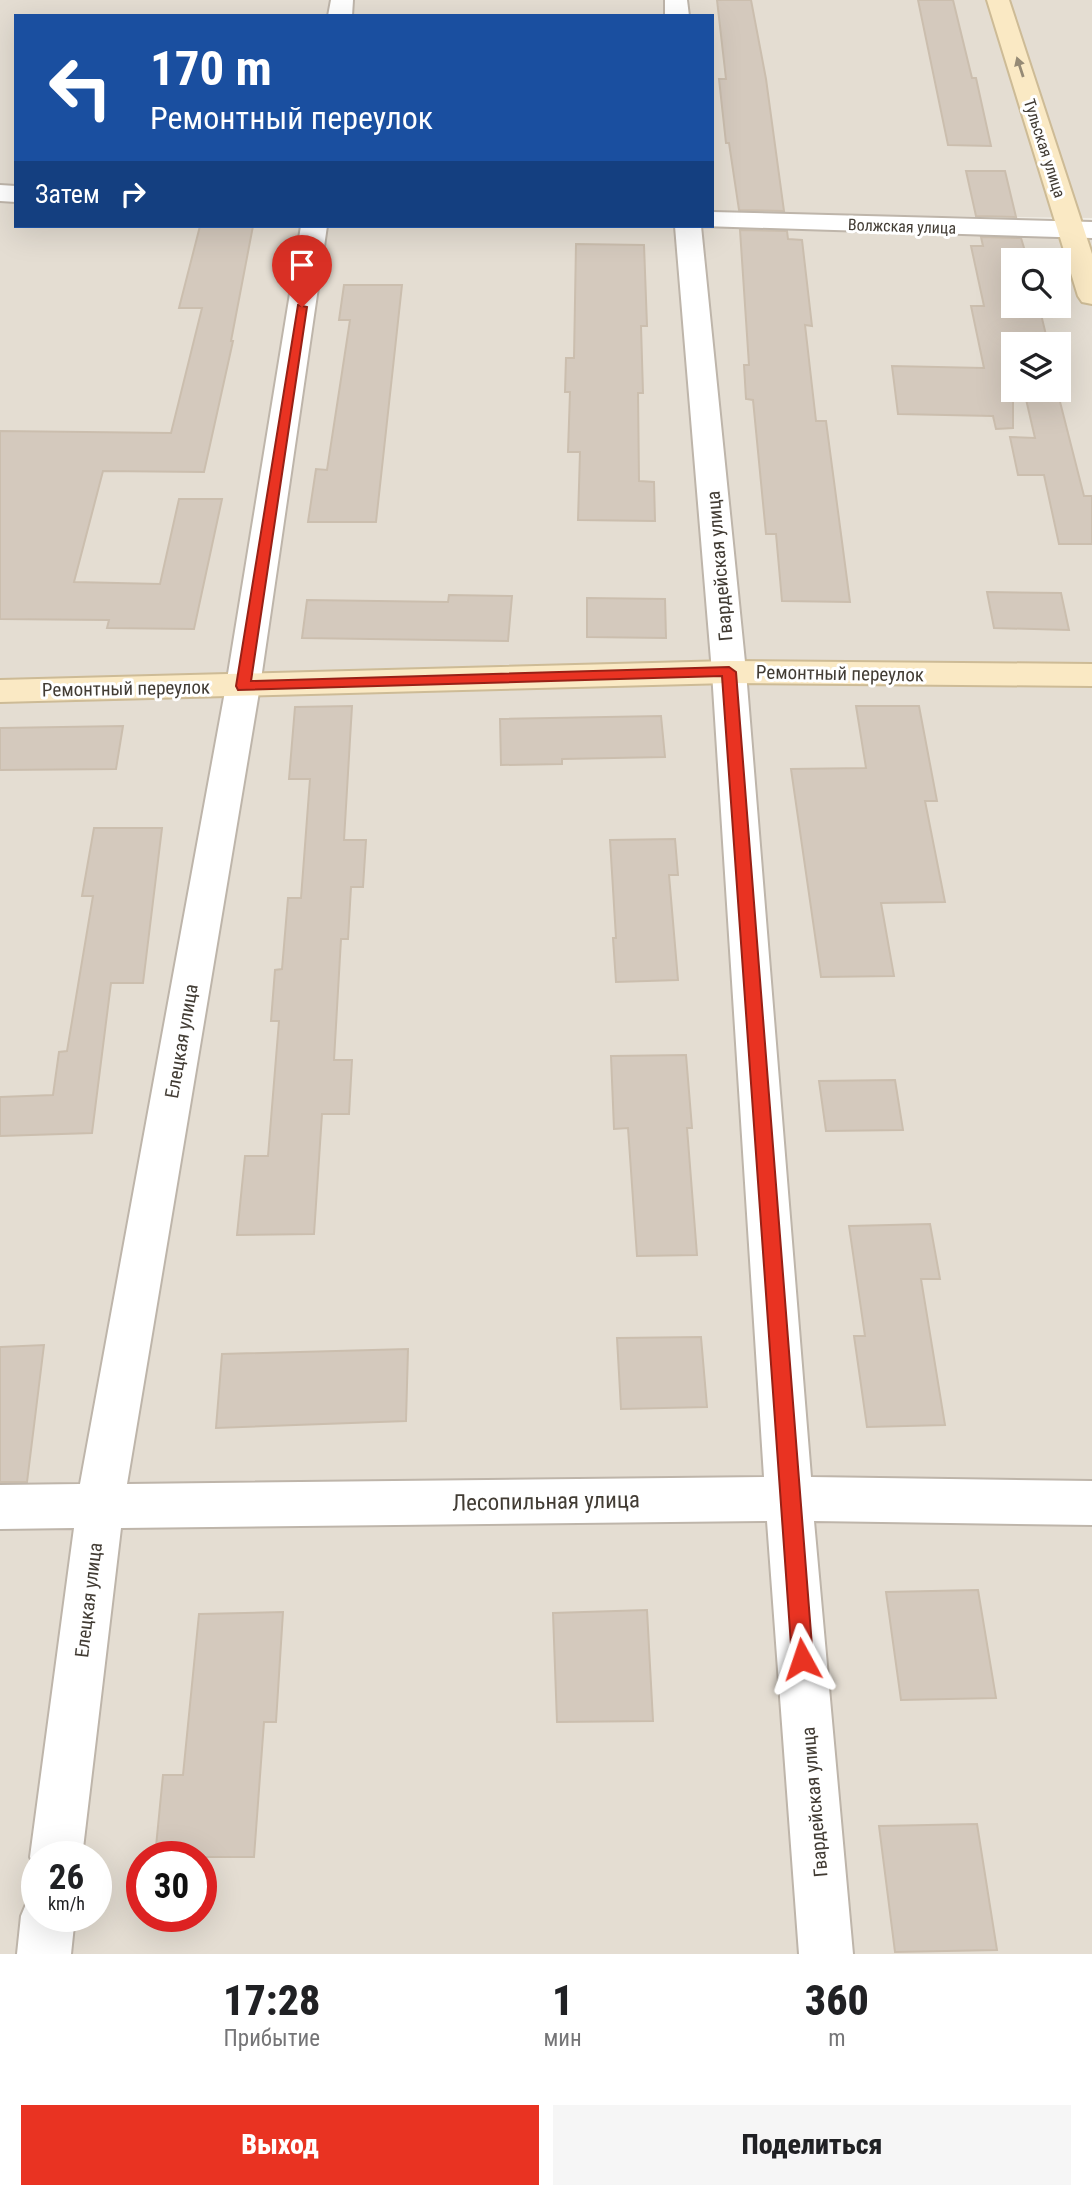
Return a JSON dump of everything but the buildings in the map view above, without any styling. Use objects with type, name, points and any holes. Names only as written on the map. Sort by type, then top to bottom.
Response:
[{"type":"main road","name":"Тульская улица","points":[[998,0],[1082,230],[1092,296]]},
{"type":"main road","name":"Ремонтный переулок","points":[[0,691],[729,672],[1092,675]]},
{"type":"street","name":"Волжская улица","points":[[714,220],[1082,230]]},
{"type":"street","name":"Елецкая улица","points":[[58,1841],[100,1506],[243,686],[314,228]]},
{"type":"street","name":"Гвардейская улица","points":[[688,228],[729,672],[789,1499],[827,1954]]},
{"type":"street","name":"Лесопильная улица","points":[[0,1507],[789,1499],[1092,1503]]},
{"type":"street","points":[[44,1954],[46,1932]]},
{"type":"shaded area","points":[[0,0],[1092,0],[1092,218],[714,213],[714,14],[14,14],[14,190],[0,190]]},
{"type":"shaded area","points":[[0,199],[14,200],[14,228],[714,227],[1092,229],[1092,1954],[0,1954]]},
{"type":"route","points":[[302,307],[243,686],[729,672],[802,1659]]}]
